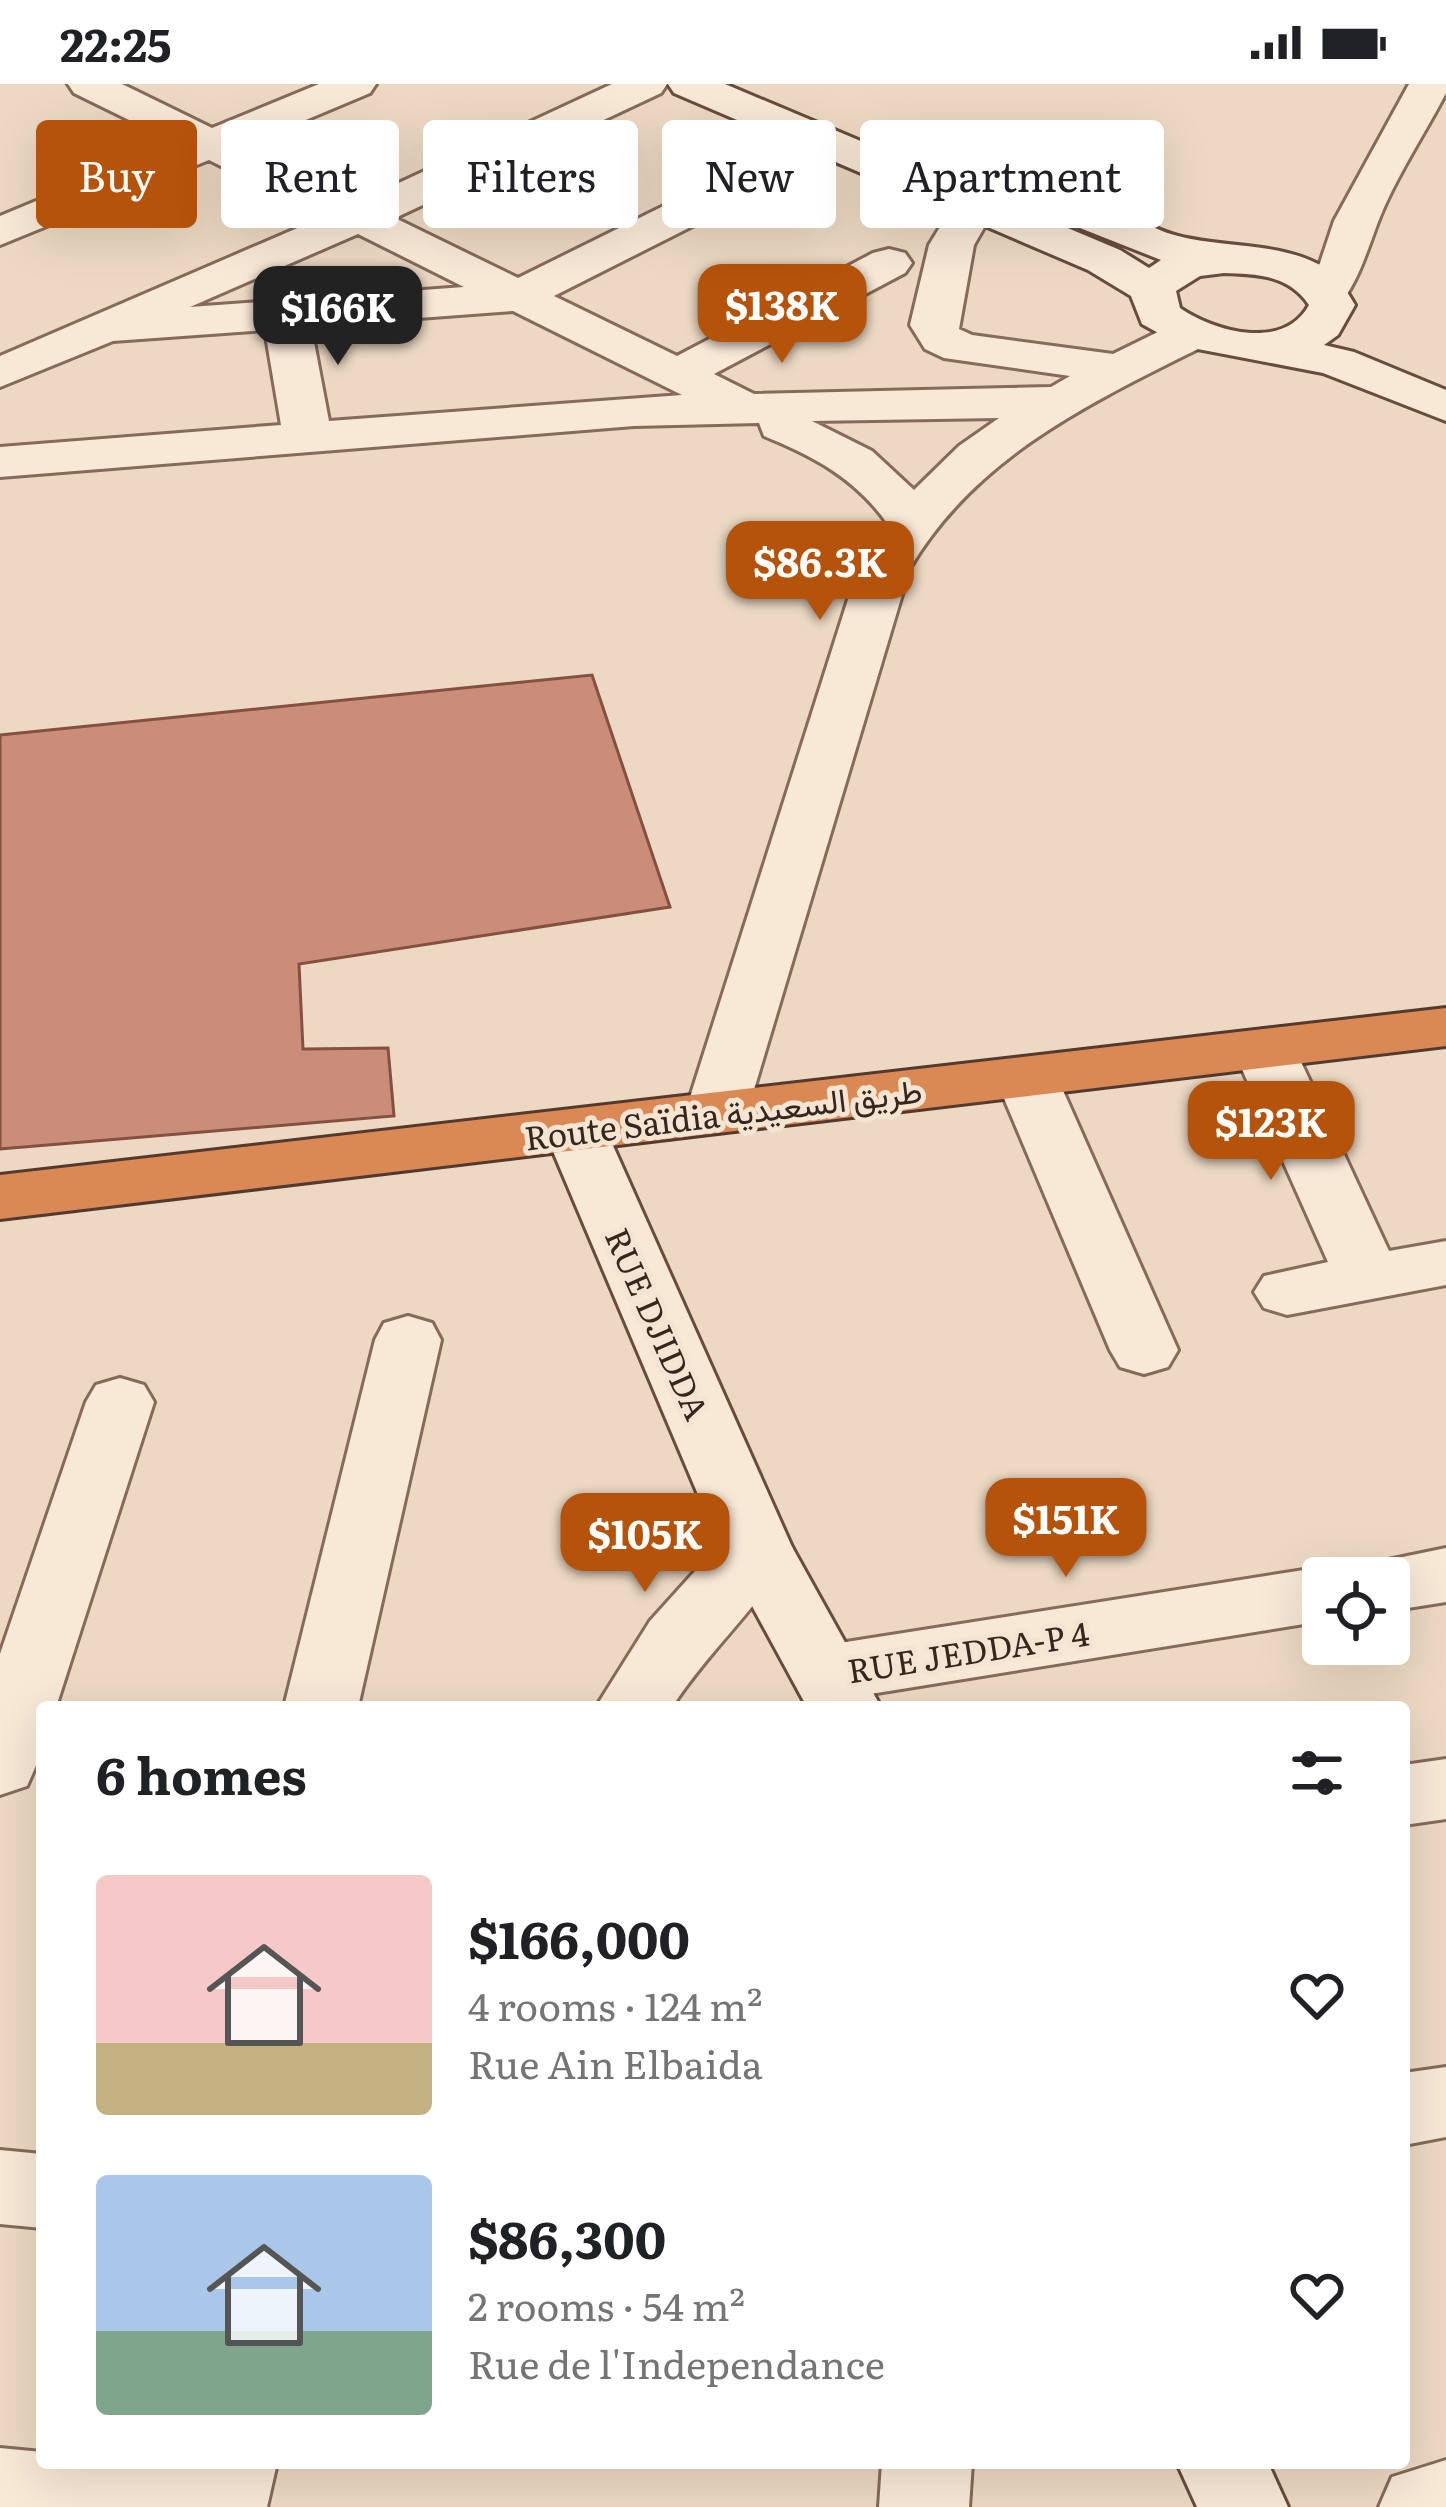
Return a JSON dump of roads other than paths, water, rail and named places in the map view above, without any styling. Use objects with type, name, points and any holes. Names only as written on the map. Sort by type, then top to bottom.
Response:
[{"type":"highway","name":"Route Saïdia طريق السعيدية","points":[[0,1197],[1446,1028]]},
{"type":"street","points":[[89,84],[221,148]]},
{"type":"street","points":[[0,232],[355,84]]},
{"type":"street","points":[[399,199],[646,84]]},
{"type":"street","points":[[689,84],[774,120]]},
{"type":"street","points":[[780,84],[1145,240],[1292,269],[1384,337],[1446,364]]},
{"type":"street","points":[[1261,346],[1314,333],[1328,320],[1329,298],[1356,221],[1430,84]]},
{"type":"street","points":[[1153,290],[1177,269],[1242,260],[1356,221]]},
{"type":"street","points":[[104,328],[286,318],[516,297],[662,224]]},
{"type":"street","points":[[1,371],[335,228]]},
{"type":"street","points":[[378,228],[763,417],[839,449],[867,467],[910,521]]},
{"type":"street","points":[[961,228],[933,325],[942,339],[961,349],[1121,369]]},
{"type":"street","points":[[1028,228],[1119,267],[1153,290],[1158,314],[1189,335],[1336,362],[1446,407]]},
{"type":"street","points":[[677,375],[889,263]]},
{"type":"street","points":[[286,318],[307,434]]},
{"type":"street","points":[[716,1113],[884,568],[910,521],[940,486],[1058,401],[1189,335]]},
{"type":"street","points":[[0,462],[307,434],[575,417],[763,417],[1058,401]]},
{"type":"street","points":[[763,417],[999,441]]},
{"type":"street","points":[[1264,1049],[1368,1277]]},
{"type":"street","points":[[1026,1077],[1144,1350]]},
{"type":"street","name":"RUE DJIDDA","points":[[575,1130],[757,1549],[835,1690]]},
{"type":"street","points":[[1287,1292],[1446,1263]]},
{"type":"street","points":[[322,1701],[408,1340]]},
{"type":"street","points":[[12,1751],[120,1402]]},
{"type":"street","points":[[637,1701],[676,1641],[757,1549]]},
{"type":"street","points":[[1410,1580],[1446,1575]]},
{"type":"street","name":"RUE JEDDA-P 4","points":[[835,1690],[1302,1598]]},
{"type":"street","points":[[1410,1794],[1446,1789]]},
{"type":"street","points":[[1410,2108],[1446,2102]]},
{"type":"street","points":[[0,2188],[36,2191]]},
{"type":"street","points":[[222,2507],[231,2469]]},
{"type":"street","points":[[924,2507],[927,2469]]},
{"type":"street","points":[[1225,2469],[1243,2507]]},
{"type":"street","points":[[0,2492],[177,2507]]},
{"type":"street","points":[[1424,2507],[1446,2503]]}]
